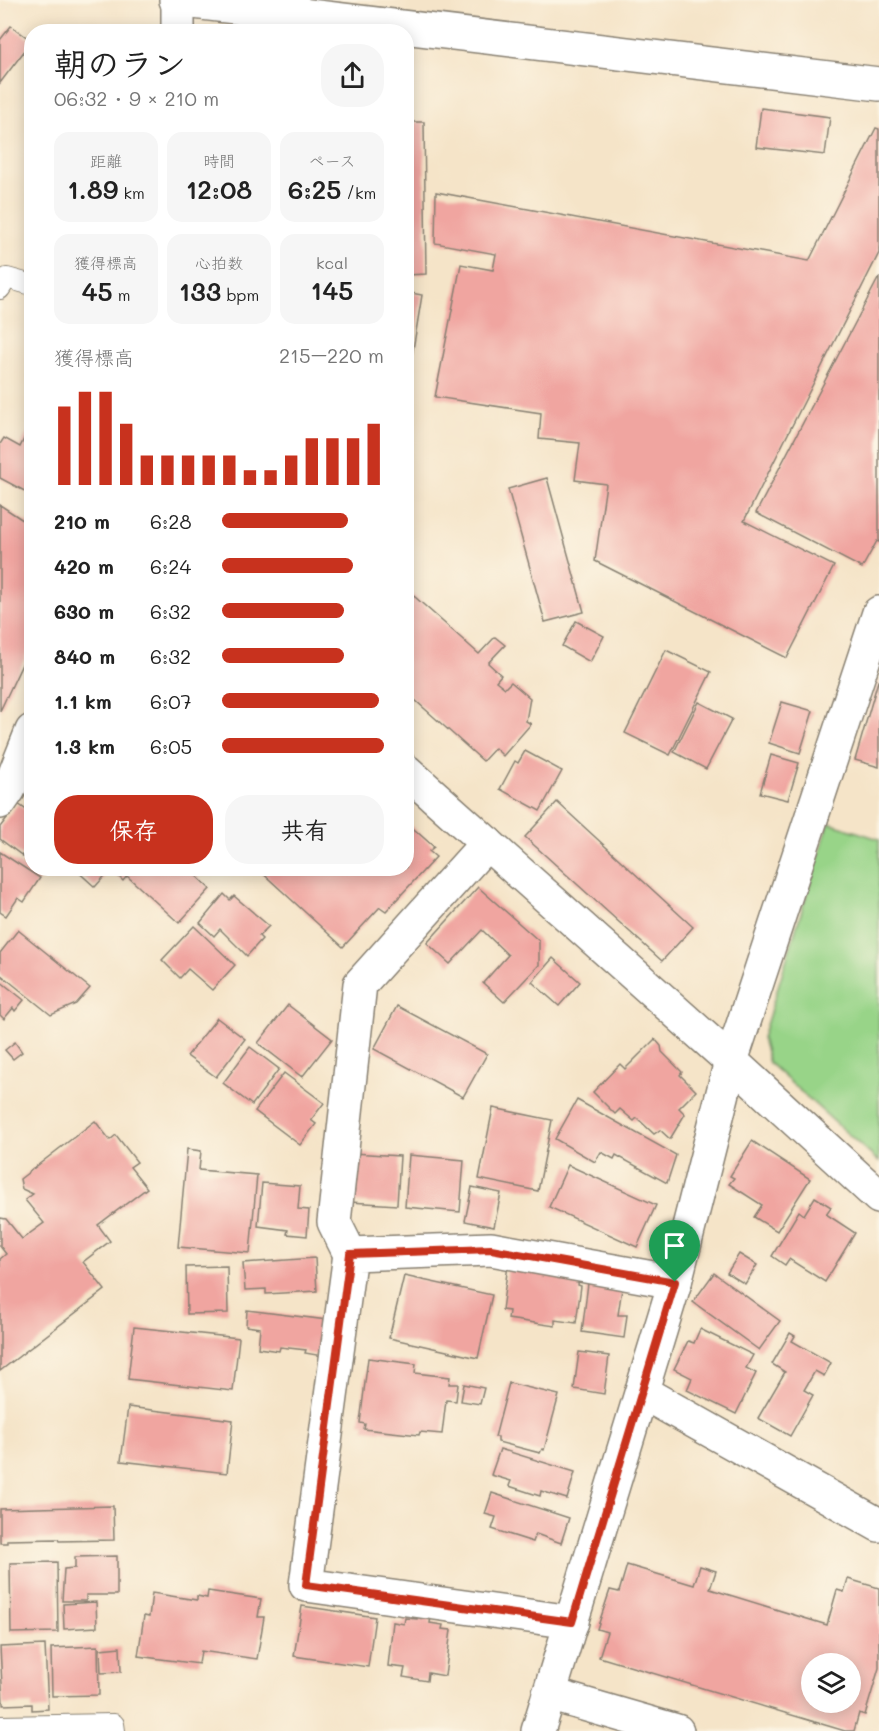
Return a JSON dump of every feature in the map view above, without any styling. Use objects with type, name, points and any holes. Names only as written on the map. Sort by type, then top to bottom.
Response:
[{"type":"street","points":[[178,24],[177,0],[378,24]]},
{"type":"street","points":[[414,28],[879,84]]},
{"type":"street","points":[[538,1731],[675,1282],[731,1061],[879,613]]},
{"type":"street","points":[[0,802],[9,789],[24,751]]},
{"type":"street","points":[[414,778],[731,1061],[879,1197]]},
{"type":"street","points":[[487,843],[360,984],[334,1222],[350,1254],[306,1585],[572,1622]]},
{"type":"street","points":[[350,1254],[491,1249],[675,1282]]},
{"type":"street","points":[[642,1392],[879,1525]]},
{"type":"street","points":[[549,1694],[677,1731]]},
{"type":"lane","points":[[0,289],[7,278],[24,283]]},
{"type":"lane","points":[[0,1726],[114,1724],[115,1731]]},
{"type":"green space","points":[[829,823],[879,839],[879,1162],[769,1063],[762,1038]]},
{"type":"building","points":[[11,26],[24,35],[24,52],[0,83],[0,40]]},
{"type":"building","points":[[761,108],[830,117],[825,155],[756,147]]},
{"type":"building","points":[[414,122],[424,122],[426,274],[414,275]]},
{"type":"building","points":[[876,128],[879,129],[879,253],[744,521],[834,566],[787,658],[595,561],[606,484],[575,480],[580,443],[539,439],[541,413],[435,397],[461,264],[493,270],[496,254],[435,243],[436,192],[809,261]]},
{"type":"building","points":[[879,277],[879,542],[877,541],[862,568],[756,513]]},
{"type":"building","points":[[414,294],[422,295],[414,344]]},
{"type":"building","points":[[4,438],[20,447],[24,439],[24,491],[0,478],[0,444]]},
{"type":"building","points":[[547,478],[584,612],[545,622],[508,489]]},
{"type":"building","points":[[0,505],[24,521],[24,660],[0,711]]},
{"type":"building","points":[[414,596],[479,654],[495,637],[505,645],[488,663],[501,675],[496,681],[505,688],[511,682],[530,698],[526,721],[531,724],[503,756],[495,748],[483,761],[414,699]]},
{"type":"building","points":[[576,621],[604,636],[590,662],[562,646]]},
{"type":"building","points":[[666,650],[711,672],[670,755],[625,733]]},
{"type":"building","points":[[879,681],[879,767],[855,760]]},
{"type":"building","points":[[699,702],[732,719],[706,769],[674,752]]},
{"type":"building","points":[[782,702],[813,711],[800,753],[769,743]]},
{"type":"building","points":[[525,751],[562,771],[540,811],[500,789],[515,761],[518,763]]},
{"type":"building","points":[[771,755],[799,763],[788,800],[760,793]]},
{"type":"building","points":[[557,802],[693,927],[662,961],[525,837]]},
{"type":"building","points":[[18,804],[24,808],[24,857],[0,839],[0,827]]},
{"type":"building","points":[[414,829],[434,847],[429,851],[436,857],[386,911],[380,907],[343,947],[266,876],[414,876]]},
{"type":"building","points":[[0,852],[24,868],[24,876],[40,878],[24,902],[18,898],[6,916],[0,912]]},
{"type":"building","points":[[83,876],[105,876],[95,887]]},
{"type":"building","points":[[127,876],[196,876],[210,889],[179,923]]},
{"type":"building","points":[[478,887],[539,941],[539,965],[504,1002],[483,983],[508,955],[482,930],[450,964],[427,943]]},
{"type":"building","points":[[224,894],[230,900],[234,896],[269,926],[259,936],[262,939],[247,956],[220,929],[214,936],[200,923]]},
{"type":"building","points":[[194,926],[235,965],[212,990],[188,969],[180,978],[162,960]]},
{"type":"building","points":[[18,930],[90,988],[76,1004],[51,1015],[0,974],[0,953]]},
{"type":"building","points":[[553,958],[580,982],[559,1006],[532,982]]},
{"type":"building","points":[[0,981],[24,1000],[4,1019],[0,1015]]},
{"type":"building","points":[[288,1005],[332,1039],[302,1077],[258,1043]]},
{"type":"building","points":[[397,1006],[487,1054],[463,1097],[374,1049]]},
{"type":"building","points":[[217,1018],[245,1039],[216,1077],[187,1056]]},
{"type":"building","points":[[655,1039],[661,1046],[662,1052],[682,1072],[680,1075],[696,1091],[679,1108],[685,1114],[670,1139],[660,1130],[654,1134],[637,1118],[634,1121],[620,1109],[615,1114],[593,1092],[620,1064],[625,1069]]},
{"type":"building","points":[[15,1042],[22,1052],[13,1059],[5,1050]]},
{"type":"building","points":[[250,1047],[279,1069],[252,1105],[223,1083]]},
{"type":"building","points":[[284,1073],[324,1103],[311,1120],[316,1124],[300,1145],[255,1111]]},
{"type":"building","points":[[577,1100],[676,1155],[667,1183],[616,1155],[614,1159],[601,1152],[595,1162],[555,1139]]},
{"type":"building","points":[[493,1108],[552,1120],[538,1191],[479,1179]]},
{"type":"building","points":[[95,1121],[110,1140],[116,1135],[137,1162],[130,1167],[147,1188],[98,1225],[110,1241],[83,1262],[105,1290],[0,1371],[0,1259],[6,1254],[0,1246],[0,1218],[6,1219],[22,1239],[44,1223],[25,1200],[33,1194],[22,1189],[20,1179]]},
{"type":"building","points":[[752,1141],[810,1179],[777,1231],[754,1217],[762,1205],[729,1184],[734,1178],[730,1176]]},
{"type":"building","points":[[187,1149],[201,1151],[199,1170],[257,1175],[250,1253],[178,1247]]},
{"type":"building","points":[[353,1153],[400,1156],[397,1205],[350,1202]]},
{"type":"building","points":[[409,1155],[464,1160],[460,1212],[405,1207]]},
{"type":"building","points":[[568,1165],[656,1205],[637,1247],[549,1207]]},
{"type":"building","points":[[262,1183],[300,1186],[298,1209],[309,1210],[307,1236],[287,1234],[288,1230],[258,1226]]},
{"type":"building","points":[[472,1187],[501,1193],[494,1227],[465,1221]]},
{"type":"building","points":[[815,1197],[831,1207],[826,1214],[855,1233],[825,1282],[789,1259],[785,1265],[772,1256],[799,1211],[804,1215]]},
{"type":"building","points":[[739,1254],[757,1265],[745,1284],[727,1273]]},
{"type":"building","points":[[315,1258],[317,1291],[266,1294],[266,1289],[245,1290],[243,1263]]},
{"type":"building","points":[[508,1265],[579,1275],[578,1285],[581,1286],[576,1323],[555,1320],[555,1326],[508,1319],[509,1311],[502,1310]]},
{"type":"building","points":[[227,1266],[228,1313],[187,1314],[186,1267]]},
{"type":"building","points":[[714,1273],[780,1321],[759,1350],[693,1302]]},
{"type":"building","points":[[404,1276],[492,1295],[478,1358],[389,1338]]},
{"type":"building","points":[[588,1283],[622,1288],[618,1315],[627,1315],[624,1338],[582,1332]]},
{"type":"building","points":[[247,1310],[327,1320],[322,1356],[305,1353],[306,1350],[280,1347],[279,1351],[258,1348],[260,1328],[246,1326]]},
{"type":"building","points":[[134,1327],[239,1338],[233,1391],[128,1379]]},
{"type":"building","points":[[700,1329],[753,1355],[746,1368],[756,1373],[736,1414],[687,1390],[692,1378],[674,1369],[688,1341],[694,1343]]},
{"type":"building","points":[[790,1333],[795,1336],[792,1341],[831,1363],[824,1376],[815,1371],[804,1390],[813,1395],[790,1436],[758,1418],[785,1372],[772,1364]]},
{"type":"building","points":[[579,1352],[609,1356],[604,1394],[574,1389]]},
{"type":"building","points":[[368,1358],[416,1364],[415,1373],[450,1377],[449,1384],[458,1384],[456,1401],[446,1400],[442,1434],[420,1432],[419,1435],[364,1429],[365,1424],[360,1423]]},
{"type":"building","points":[[509,1383],[559,1395],[544,1450],[542,1449],[540,1453],[498,1442],[498,1437],[495,1437]]},
{"type":"building","points":[[464,1384],[484,1388],[480,1404],[461,1401]]},
{"type":"building","points":[[128,1407],[233,1420],[227,1473],[121,1461]]},
{"type":"building","points":[[500,1449],[575,1472],[567,1499],[541,1491],[540,1496],[509,1486],[511,1481],[491,1475]]},
{"type":"building","points":[[492,1493],[569,1518],[561,1543],[536,1534],[533,1542],[492,1529],[496,1517],[485,1514]]},
{"type":"building","points":[[113,1506],[114,1540],[7,1540],[7,1543],[0,1543],[0,1509]]},
{"type":"building","points":[[117,1556],[117,1595],[86,1595],[86,1601],[62,1601],[64,1569],[75,1568],[75,1557]]},
{"type":"building","points":[[57,1562],[58,1632],[11,1633],[10,1563]]},
{"type":"building","points":[[627,1565],[694,1585],[700,1566],[716,1571],[710,1589],[827,1625],[837,1590],[844,1592],[848,1579],[879,1588],[879,1668],[865,1715],[859,1713],[854,1731],[845,1731],[599,1657],[607,1632],[597,1629],[610,1590],[619,1592]]},
{"type":"building","points":[[208,1591],[261,1599],[258,1617],[264,1617],[257,1659],[201,1651],[199,1664],[138,1656],[144,1616],[149,1617],[152,1593],[197,1600],[197,1596],[207,1598]]},
{"type":"building","points":[[96,1602],[97,1627],[64,1629],[63,1604]]},
{"type":"building","points":[[302,1606],[375,1617],[368,1667],[294,1656]]},
{"type":"building","points":[[417,1614],[431,1616],[430,1623],[443,1625],[442,1629],[451,1630],[445,1676],[428,1673],[427,1681],[403,1677],[405,1668],[388,1666],[393,1622],[404,1624],[405,1618],[417,1619]]},
{"type":"building","points":[[45,1645],[48,1709],[32,1710],[32,1704],[3,1705],[0,1647]]},
{"type":"building","points":[[98,1646],[99,1695],[52,1696],[51,1648]]},
{"type":"building","points":[[120,1647],[121,1672],[101,1673],[100,1649]]},
{"type":"route","points":[[491,1249],[675,1282],[572,1622],[306,1585],[350,1254],[491,1249]]}]
